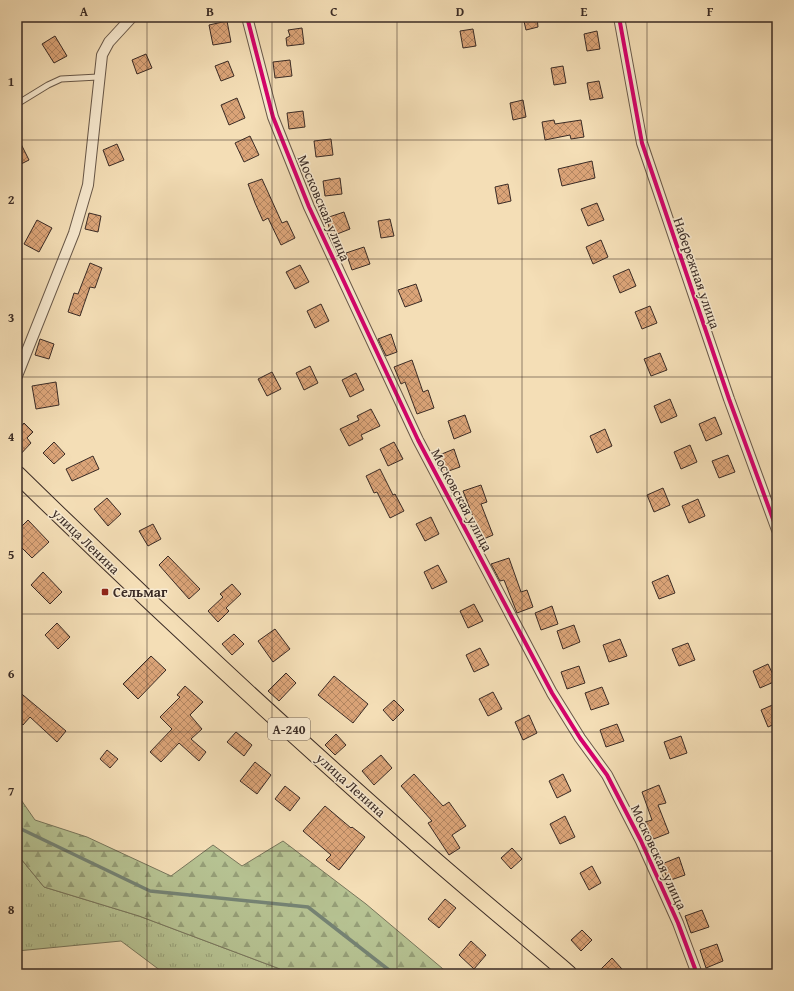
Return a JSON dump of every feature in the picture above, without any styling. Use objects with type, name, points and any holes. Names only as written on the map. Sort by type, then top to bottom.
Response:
[{"type":"main road","name":"улица Ленина","points":[[17,474],[124,577],[340,775],[421,848],[569,974]]},
{"type":"street","points":[[17,376],[74,233],[88,185],[94,143],[98,78],[102,55],[109,42],[132,17]]},
{"type":"street","name":"Московская улица","points":[[247,17],[273,117],[309,207],[418,440],[552,693],[580,738],[607,775],[644,847],[678,923],[697,974]]},
{"type":"street","name":"Набережная улица","points":[[619,17],[642,143],[729,399],[777,530]]},
{"type":"lane","points":[[17,104],[61,79],[98,78]]},
{"type":"green space","points":[[17,794],[35,820],[87,837],[171,876],[213,845],[242,866],[283,841],[366,904],[449,974],[285,974],[280,969],[139,916],[44,887],[17,854]]},
{"type":"green space","points":[[17,854],[44,887],[139,916],[280,969],[285,974],[165,974],[121,941],[17,951]]},
{"type":"building","points":[[523,17],[537,17],[538,27],[526,30]]},
{"type":"building","points":[[227,21],[231,42],[213,45],[209,25]]},
{"type":"building","points":[[302,28],[304,44],[287,46],[286,38],[290,36],[288,30]]},
{"type":"building","points":[[473,29],[476,46],[463,48],[460,31]]},
{"type":"building","points":[[597,31],[600,49],[587,51],[584,34]]},
{"type":"building","points":[[55,36],[67,56],[54,63],[42,44]]},
{"type":"building","points":[[146,54],[152,68],[137,74],[132,60]]},
{"type":"building","points":[[290,60],[292,76],[275,78],[273,62]]},
{"type":"building","points":[[228,61],[234,76],[221,81],[215,66]]},
{"type":"building","points":[[563,66],[566,83],[554,85],[551,68]]},
{"type":"building","points":[[599,81],[603,98],[590,100],[587,83]]},
{"type":"building","points":[[237,98],[245,118],[229,125],[221,105]]},
{"type":"building","points":[[523,100],[526,117],[513,120],[510,103]]},
{"type":"building","points":[[303,111],[305,127],[289,129],[287,113]]},
{"type":"building","points":[[554,120],[555,124],[581,120],[584,137],[571,139],[570,135],[545,140],[542,122]]},
{"type":"building","points":[[17,136],[29,160],[17,166]]},
{"type":"building","points":[[250,136],[259,155],[244,162],[235,143]]},
{"type":"building","points":[[331,139],[333,155],[316,157],[314,141]]},
{"type":"building","points":[[117,144],[124,160],[109,166],[103,150]]},
{"type":"building","points":[[592,161],[595,178],[562,186],[558,169]]},
{"type":"building","points":[[340,178],[342,194],[325,196],[323,181]]},
{"type":"building","points":[[262,179],[282,223],[287,221],[295,238],[281,245],[268,218],[263,221],[248,184]]},
{"type":"building","points":[[508,184],[511,201],[498,204],[495,187]]},
{"type":"building","points":[[597,203],[604,220],[588,226],[581,209]]},
{"type":"building","points":[[344,212],[350,229],[332,236],[326,218]]},
{"type":"building","points":[[89,213],[101,216],[98,232],[85,229]]},
{"type":"building","points":[[390,219],[394,236],[381,238],[378,221]]},
{"type":"building","points":[[37,220],[52,228],[39,252],[24,244]]},
{"type":"building","points":[[601,240],[608,257],[593,264],[586,247]]},
{"type":"building","points":[[364,247],[370,264],[352,270],[346,253]]},
{"type":"building","points":[[90,263],[102,268],[95,288],[90,287],[80,316],[68,312],[74,293],[78,294]]},
{"type":"building","points":[[300,265],[309,282],[295,289],[286,272]]},
{"type":"building","points":[[629,269],[636,286],[620,293],[613,276]]},
{"type":"building","points":[[416,284],[422,301],[405,307],[398,290]]},
{"type":"building","points":[[321,304],[329,321],[315,328],[307,311]]},
{"type":"building","points":[[650,306],[657,323],[642,329],[635,312]]},
{"type":"building","points":[[391,334],[397,352],[386,356],[378,339]]},
{"type":"building","points":[[40,339],[54,344],[49,359],[35,355]]},
{"type":"building","points":[[660,353],[667,370],[651,376],[644,359]]},
{"type":"building","points":[[412,360],[423,392],[428,390],[434,408],[417,414],[405,382],[401,384],[394,367]]},
{"type":"building","points":[[310,366],[318,383],[304,390],[296,373]]},
{"type":"building","points":[[272,372],[281,389],[267,396],[258,379]]},
{"type":"building","points":[[356,373],[364,390],[350,397],[342,380]]},
{"type":"building","points":[[56,382],[59,405],[36,409],[32,386]]},
{"type":"building","points":[[670,399],[677,416],[661,423],[654,406]]},
{"type":"building","points":[[371,409],[380,426],[361,435],[363,439],[349,446],[340,429],[359,420],[357,416]]},
{"type":"building","points":[[465,415],[471,432],[454,439],[448,421]]},
{"type":"building","points":[[715,417],[722,434],[706,441],[699,424]]},
{"type":"building","points":[[24,423],[33,432],[27,438],[31,443],[17,458],[17,428],[19,429]]},
{"type":"building","points":[[605,429],[612,446],[597,453],[590,436]]},
{"type":"building","points":[[54,442],[65,454],[54,464],[43,453]]},
{"type":"building","points":[[394,442],[403,459],[388,466],[380,449]]},
{"type":"building","points":[[690,445],[697,462],[681,469],[674,452]]},
{"type":"building","points":[[454,449],[460,467],[443,473],[437,456]]},
{"type":"building","points":[[728,455],[735,472],[719,478],[712,461]]},
{"type":"building","points":[[93,456],[99,469],[72,481],[66,469]]},
{"type":"building","points":[[380,469],[393,495],[395,494],[404,511],[390,518],[377,492],[374,493],[366,476]]},
{"type":"building","points":[[481,485],[487,502],[481,504],[493,535],[479,541],[470,524],[475,522],[463,491]]},
{"type":"building","points":[[663,488],[670,505],[654,512],[647,495]]},
{"type":"building","points":[[107,498],[121,514],[108,526],[94,509]]},
{"type":"building","points":[[698,499],[705,516],[689,523],[682,506]]},
{"type":"building","points":[[431,517],[439,534],[425,541],[416,524]]},
{"type":"building","points":[[28,520],[49,542],[32,558],[17,543],[17,531]]},
{"type":"building","points":[[153,524],[161,539],[148,546],[139,531]]},
{"type":"building","points":[[168,556],[200,589],[189,599],[159,565]]},
{"type":"building","points":[[509,558],[521,592],[527,590],[533,607],[517,613],[504,580],[500,581],[491,564]]},
{"type":"building","points":[[438,565],[447,582],[432,589],[424,572]]},
{"type":"building","points":[[43,572],[62,592],[50,604],[31,585]]},
{"type":"building","points":[[668,575],[675,593],[659,599],[652,582]]},
{"type":"building","points":[[232,584],[241,594],[226,608],[229,611],[218,622],[208,611],[223,597],[220,594]]},
{"type":"building","points":[[474,604],[483,621],[468,628],[460,611]]},
{"type":"building","points":[[552,606],[558,624],[541,630],[535,613]]},
{"type":"building","points":[[57,623],[70,637],[58,649],[45,635]]},
{"type":"building","points":[[574,625],[580,642],[563,649],[557,631]]},
{"type":"building","points":[[275,629],[290,649],[273,662],[258,641]]},
{"type":"building","points":[[234,634],[244,644],[232,655],[222,644]]},
{"type":"building","points":[[620,639],[627,656],[609,662],[603,645]]},
{"type":"building","points":[[688,643],[695,660],[679,666],[672,649]]},
{"type":"building","points":[[480,648],[489,665],[474,672],[466,655]]},
{"type":"building","points":[[151,656],[166,670],[138,699],[123,684]]},
{"type":"building","points":[[768,664],[776,681],[760,688],[753,671]]},
{"type":"building","points":[[579,666],[585,683],[567,689],[561,672]]},
{"type":"building","points":[[286,673],[296,683],[279,701],[268,691]]},
{"type":"building","points":[[334,676],[368,704],[353,723],[318,695]]},
{"type":"building","points":[[185,686],[203,702],[190,715],[202,729],[191,739],[206,752],[199,761],[179,743],[161,762],[150,752],[172,729],[160,717],[180,697],[177,695]]},
{"type":"building","points":[[602,687],[609,704],[591,710],[585,693]]},
{"type":"building","points":[[17,690],[66,731],[57,742],[30,717],[23,725],[17,720]]},
{"type":"building","points":[[493,692],[502,709],[488,716],[479,699]]},
{"type":"building","points":[[394,700],[404,710],[393,721],[383,710]]},
{"type":"building","points":[[777,703],[777,723],[768,727],[761,710]]},
{"type":"building","points":[[529,715],[537,733],[523,740],[515,722]]},
{"type":"building","points":[[617,724],[624,741],[606,747],[600,730]]},
{"type":"building","points":[[236,732],[252,745],[244,756],[227,742]]},
{"type":"building","points":[[336,734],[346,745],[335,755],[325,745]]},
{"type":"building","points":[[681,736],[687,753],[670,759],[664,742]]},
{"type":"building","points":[[107,750],[118,759],[110,768],[100,759]]},
{"type":"building","points":[[381,755],[392,768],[374,785],[362,771]]},
{"type":"building","points":[[255,762],[271,775],[257,794],[240,781]]},
{"type":"building","points":[[414,774],[443,806],[449,802],[466,826],[452,835],[460,848],[449,855],[428,823],[432,821],[401,786]]},
{"type":"building","points":[[563,774],[571,791],[557,798],[549,781]]},
{"type":"building","points":[[659,785],[666,803],[658,805],[669,833],[651,840],[645,822],[652,820],[642,792]]},
{"type":"building","points":[[285,786],[300,798],[290,811],[275,799]]},
{"type":"building","points":[[325,806],[351,828],[352,827],[365,837],[339,870],[326,860],[331,855],[303,831]]},
{"type":"building","points":[[565,816],[575,837],[560,844],[550,824]]},
{"type":"building","points":[[512,848],[522,859],[511,869],[501,858]]},
{"type":"building","points":[[679,857],[685,875],[668,881],[662,864]]},
{"type":"building","points":[[592,866],[601,883],[589,890],[580,873]]},
{"type":"building","points":[[445,899],[456,908],[439,928],[428,919]]},
{"type":"building","points":[[702,910],[709,927],[691,933],[685,916]]},
{"type":"building","points":[[582,930],[592,940],[581,951],[571,940]]},
{"type":"building","points":[[471,941],[486,955],[474,969],[459,955]]},
{"type":"building","points":[[717,944],[723,961],[706,968],[700,950]]},
{"type":"building","points":[[612,958],[622,969],[617,974],[606,974],[601,969]]},
{"type":"waterway","points":[[17,823],[19,828],[150,891],[308,907],[394,974]]},
{"type":"cycle path","points":[[247,17],[273,117],[309,207],[418,440],[552,693],[580,738],[607,775],[641,841],[678,923],[697,974]]},
{"type":"cycle path","points":[[619,17],[642,143],[729,399],[777,530]]},
{"type":"place","name":"Сельмаг","points":[[105,592]]}]
